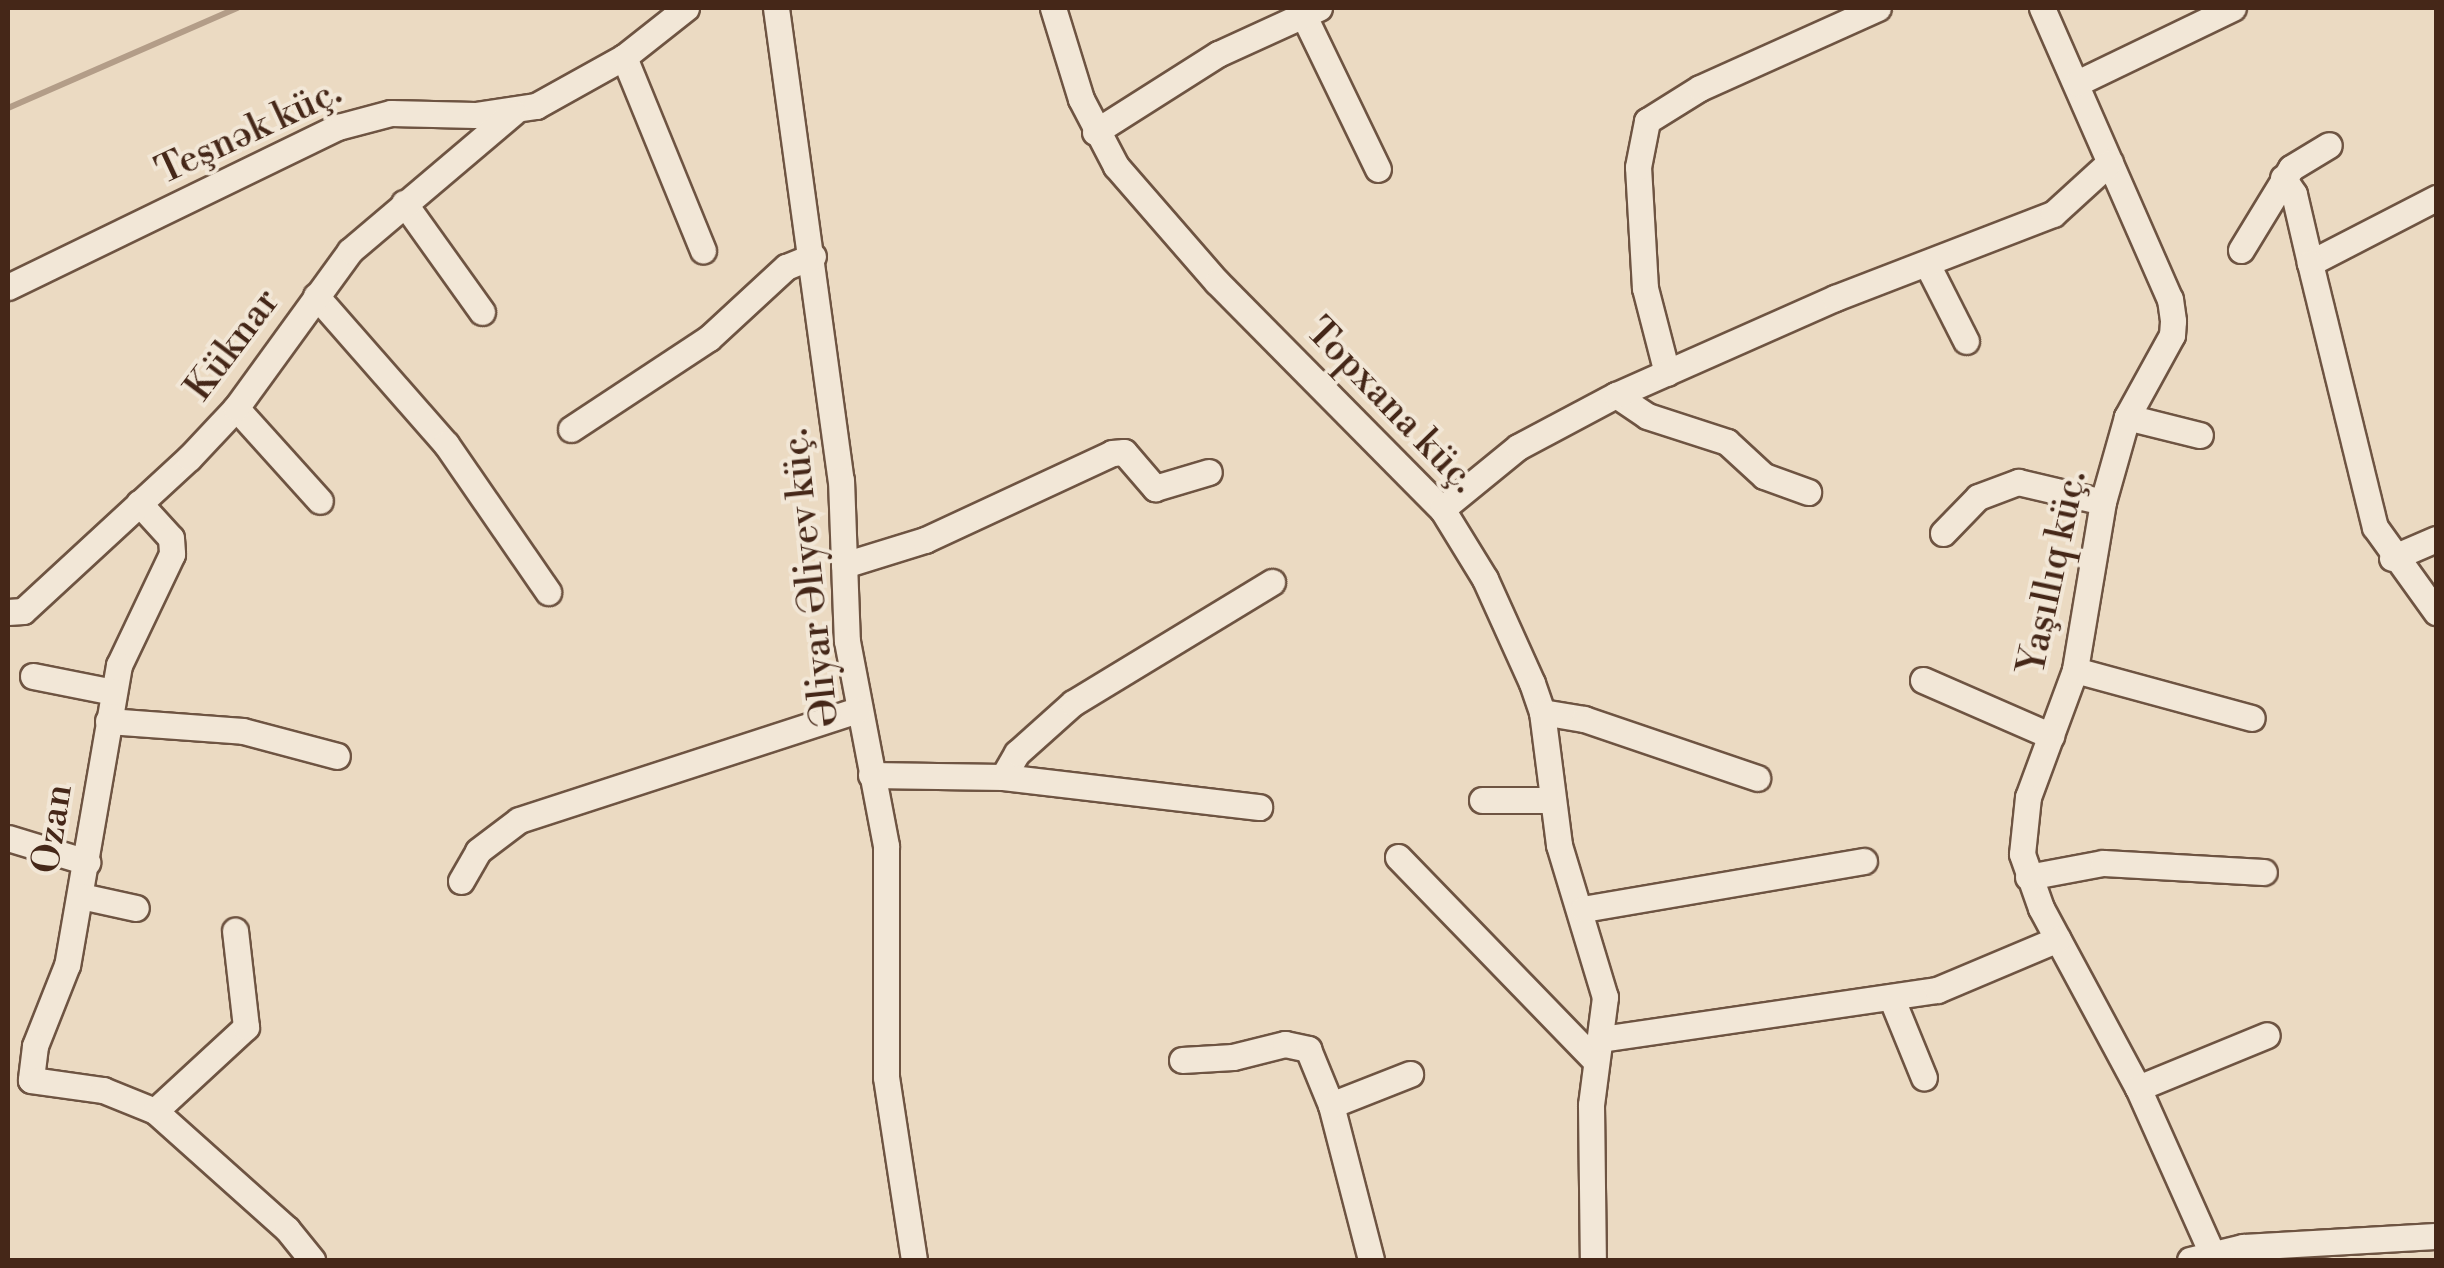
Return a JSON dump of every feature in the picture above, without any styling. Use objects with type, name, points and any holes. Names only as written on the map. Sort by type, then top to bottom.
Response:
[{"type":"street","name":"Teşnək küç.","points":[[8,287],[338,126],[391,114],[513,113],[624,57],[686,8]]},
{"type":"street","name":"Əliyar Əliyev küç.","points":[[776,8],[842,480],[844,565],[858,710],[889,872],[888,1096],[914,1260]]},
{"type":"street","name":"Topxana küç.","points":[[1053,8],[1095,132],[1143,201],[1217,282],[1442,509],[1485,579],[1542,712],[1549,800],[1583,909],[1604,997],[1598,1049],[1593,1260]]},
{"type":"street","points":[[1667,373],[1645,288],[1638,167],[1646,121],[1700,88],[1878,8]]},
{"type":"street","name":"Yaşıllıq küç.","points":[[2042,8],[2170,299],[2173,321],[2172,335],[2128,417],[2103,502],[2076,670],[2022,817],[2028,876],[2138,1088],[2206,1258]]},
{"type":"street","points":[[2078,83],[2232,8]]},
{"type":"street","points":[[1095,132],[1218,54],[1311,11],[1378,169]]},
{"type":"street","points":[[624,57],[703,251]]},
{"type":"street","name":"Küknar","points":[[8,612],[23,611],[236,408],[350,252],[404,203],[482,146],[513,113]]},
{"type":"street","points":[[2241,250],[2283,178],[2329,146]]},
{"type":"street","points":[[1442,509],[1518,448],[1616,394],[1835,298],[1928,266],[2054,214],[2110,162]]},
{"type":"street","points":[[2283,178],[2297,206],[2375,527],[2392,558],[2436,612]]},
{"type":"street","points":[[2310,263],[2436,198]]},
{"type":"street","points":[[404,203],[482,312]]},
{"type":"street","points":[[571,429],[709,338],[786,267],[812,256]]},
{"type":"street","points":[[1928,266],[1966,342]]},
{"type":"street","points":[[316,296],[446,444],[548,592]]},
{"type":"street","points":[[1616,394],[1647,416],[1727,442],[1764,476],[1808,492]]},
{"type":"street","points":[[236,408],[320,501]]},
{"type":"street","points":[[2128,417],[2200,435]]},
{"type":"street","points":[[844,565],[925,540],[1112,453],[1124,452],[1155,488],[1209,472]]},
{"type":"street","points":[[1944,532],[1978,497],[2018,482],[2103,502]]},
{"type":"street","name":"Ozan","points":[[139,503],[171,538],[172,554],[112,692],[67,966],[19,1084],[102,1090],[155,1111],[286,1230],[312,1260]]},
{"type":"street","points":[[2392,558],[2436,539]]},
{"type":"street","points":[[1004,777],[1017,753],[1073,703],[1272,582]]},
{"type":"street","points":[[2076,670],[2252,718]]},
{"type":"street","points":[[33,676],[112,692]]},
{"type":"street","points":[[1923,680],[2051,736]]},
{"type":"street","points":[[461,881],[478,851],[519,820],[858,710]]},
{"type":"street","points":[[1542,712],[1584,719],[1757,778]]},
{"type":"street","points":[[108,721],[243,731],[338,756]]},
{"type":"street","points":[[871,774],[1004,777],[1259,807]]},
{"type":"street","points":[[1482,800],[1549,800]]},
{"type":"street","points":[[8,838],[87,862]]},
{"type":"street","points":[[1398,857],[1598,1049],[1936,990],[2058,939]]},
{"type":"street","points":[[1583,909],[1864,861]]},
{"type":"street","points":[[2028,876],[2103,864],[2264,872]]},
{"type":"street","points":[[80,896],[136,908]]},
{"type":"street","points":[[155,1111],[246,1027],[235,931]]},
{"type":"street","points":[[1891,997],[1924,1078]]},
{"type":"street","points":[[2138,1088],[2267,1036]]},
{"type":"street","points":[[1182,1060],[1299,1044],[1315,1059],[1371,1260]]},
{"type":"street","points":[[1331,1106],[1410,1074]]},
{"type":"street","points":[[2206,1258],[2436,1236]]},
{"type":"waterway","points":[[8,108],[237,8]]}]
